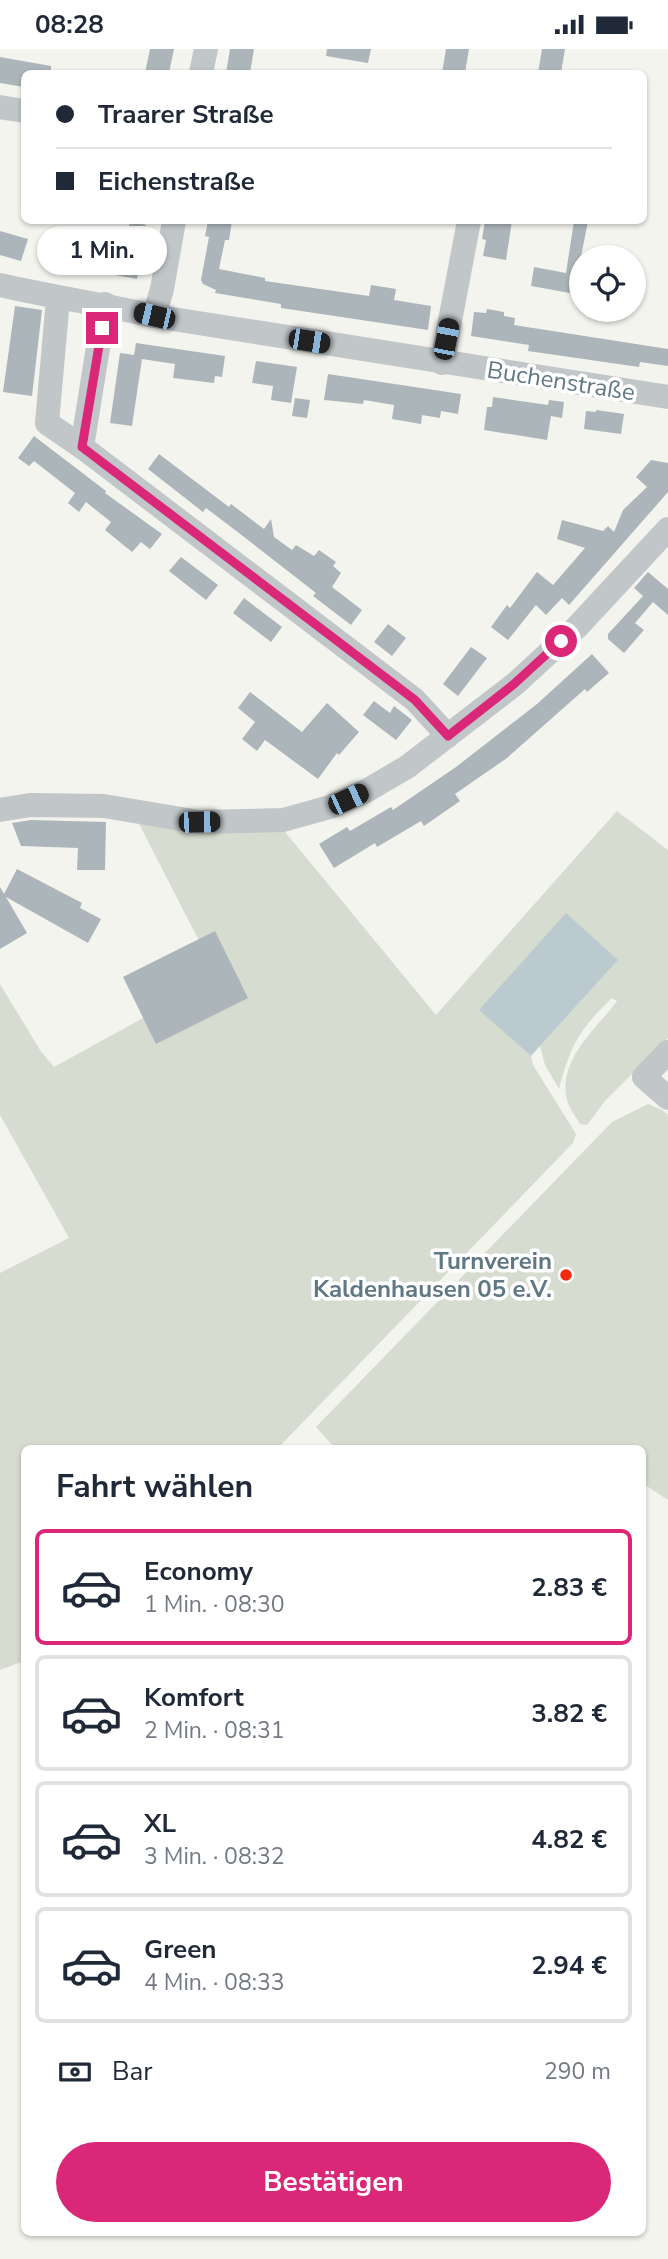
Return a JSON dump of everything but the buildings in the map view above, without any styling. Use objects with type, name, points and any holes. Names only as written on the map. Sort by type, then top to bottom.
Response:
[{"type":"street","points":[[202,70],[206,49]]},
{"type":"street","points":[[0,107],[21,110]]},
{"type":"street","points":[[154,316],[162,289],[173,224]]},
{"type":"street","points":[[442,363],[468,224]]},
{"type":"street","name":"Buchenstraße","points":[[0,285],[58,299],[106,305],[154,316],[668,397]]},
{"type":"street","points":[[58,299],[47,423],[415,700],[448,736]]},
{"type":"street","points":[[82,447],[106,305]]},
{"type":"street","points":[[0,810],[30,805],[104,806],[199,822],[283,820],[330,807],[366,791],[407,767],[514,684],[577,627],[668,529]]},
{"type":"street","points":[[668,1052],[644,1077],[668,1098]]},
{"type":"shaded area","points":[[617,811],[668,850],[668,1038],[605,1101],[587,1125],[580,1124],[567,1100],[565,1085],[568,1071],[581,1046],[617,1001],[612,998],[584,1029],[572,1049],[559,1089],[545,1065],[540,1046],[618,960],[479,1009],[531,1056],[533,1065],[576,1134],[573,1143],[281,1445],[21,1445],[21,1662],[0,1670],[0,1273],[69,1238],[0,1115],[0,984],[40,1050],[54,1067],[145,1017],[212,966],[136,818],[281,827],[436,1015]]},
{"type":"shaded area","points":[[566,913],[618,960],[531,1056],[479,1010]]},
{"type":"shaded area","name":"Turnverein Kaldenhausen 05 e.V.","points":[[648,1104],[668,1115],[668,1500],[646,1486],[646,1445],[332,1445],[316,1427],[612,1122]]},
{"type":"place","name":"Turnverein Kaldenhausen 05 e.V.","points":[[566,1275]]},
{"type":"route","points":[[102,328],[82,447],[415,700],[448,736],[514,684],[561,641]]}]
